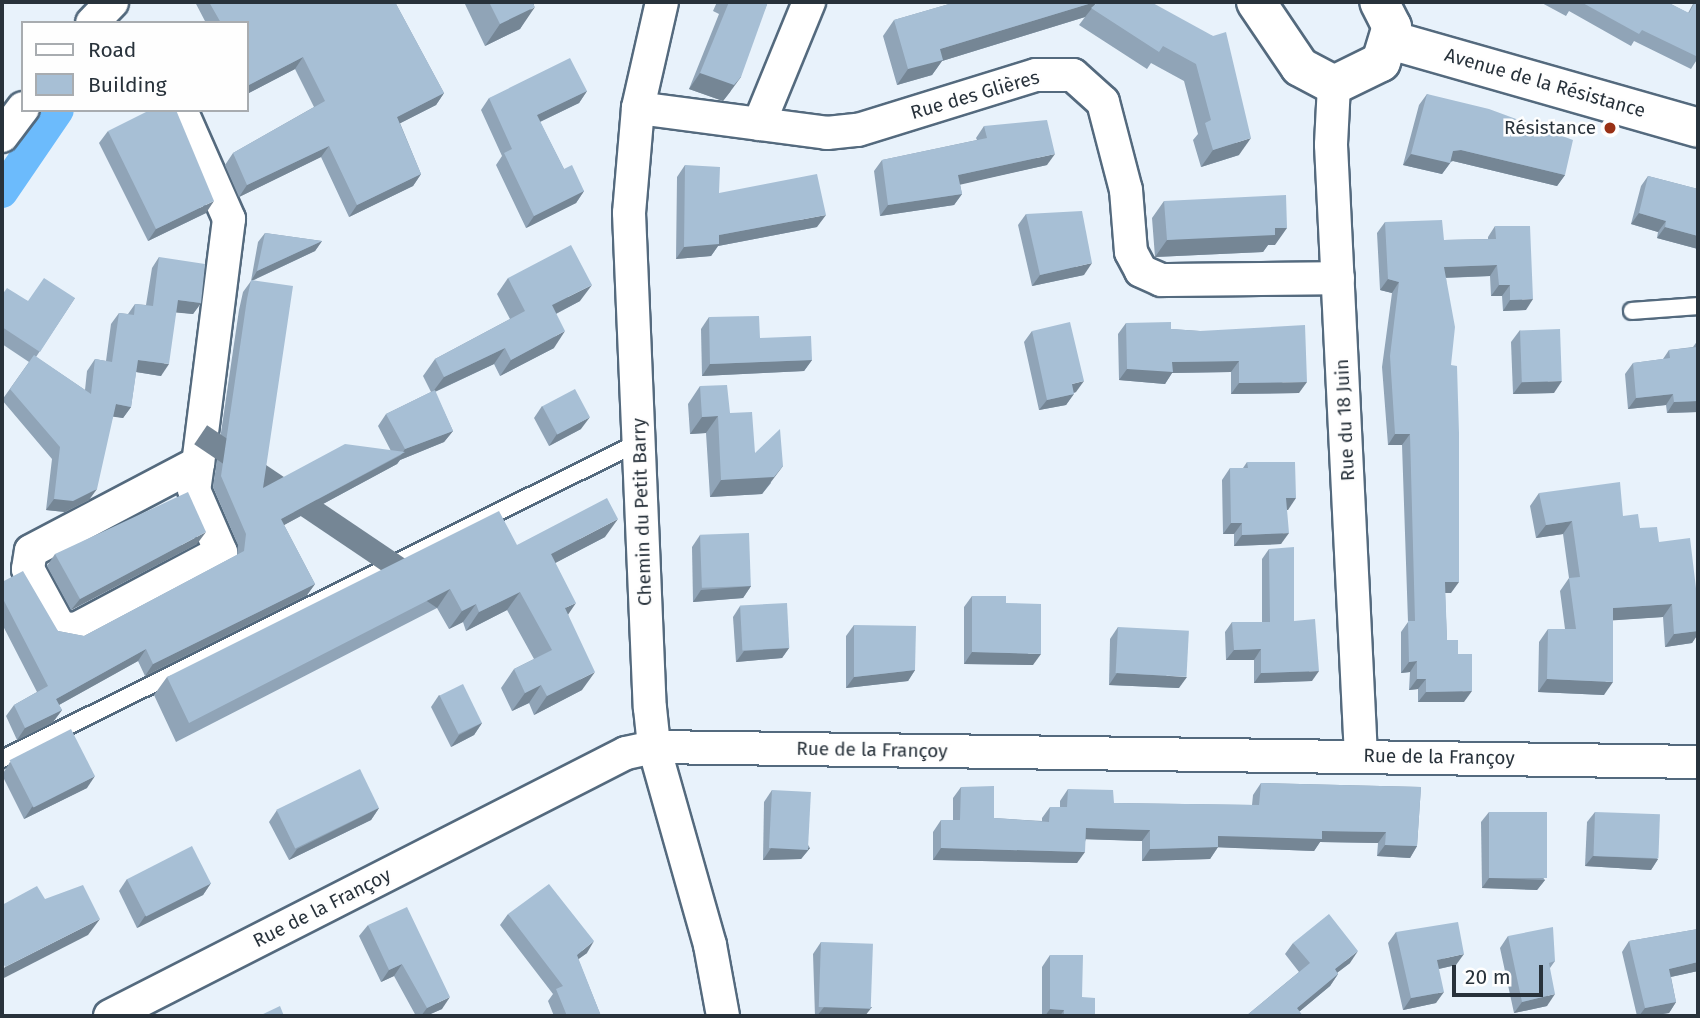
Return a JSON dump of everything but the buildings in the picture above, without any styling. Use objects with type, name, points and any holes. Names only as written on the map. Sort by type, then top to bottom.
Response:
[{"type":"street","points":[[94,21],[111,2],[125,21]]},
{"type":"street","name":"Chemin du Petit Barry","points":[[662,2],[638,108],[629,213],[654,747],[710,944],[723,1016]]},
{"type":"street","points":[[759,124],[809,2]]},
{"type":"street","points":[[1256,2],[1300,67],[1334,85],[1381,62],[1391,40],[1379,2]]},
{"type":"street","name":"Avenue de la Résistance","points":[[1391,40],[1698,128]]},
{"type":"street","name":"Rue des Glières","points":[[638,108],[759,124],[858,130],[1036,75],[1073,75],[1103,102],[1126,190],[1131,252],[1141,271],[1160,280],[1338,278]]},
{"type":"street","name":"Rue du 18 Juin","points":[[1334,85],[1331,145],[1361,756]]},
{"type":"street","points":[[2,136],[21,111]]},
{"type":"street","points":[[182,112],[229,219],[198,463],[194,490],[221,552],[76,629],[60,628],[28,569],[31,551],[198,463]]},
{"type":"street","name":"Rue de la Françoy","points":[[110,1016],[626,753],[654,747],[1698,762]]},
{"type":"lane","points":[[1632,311],[1698,306]]},
{"type":"lane","points":[[2,759],[639,442]]},
{"type":"waterway","points":[[2,192],[57,112]]},
{"type":"place","name":"Résistance","points":[[1610,128]]}]
